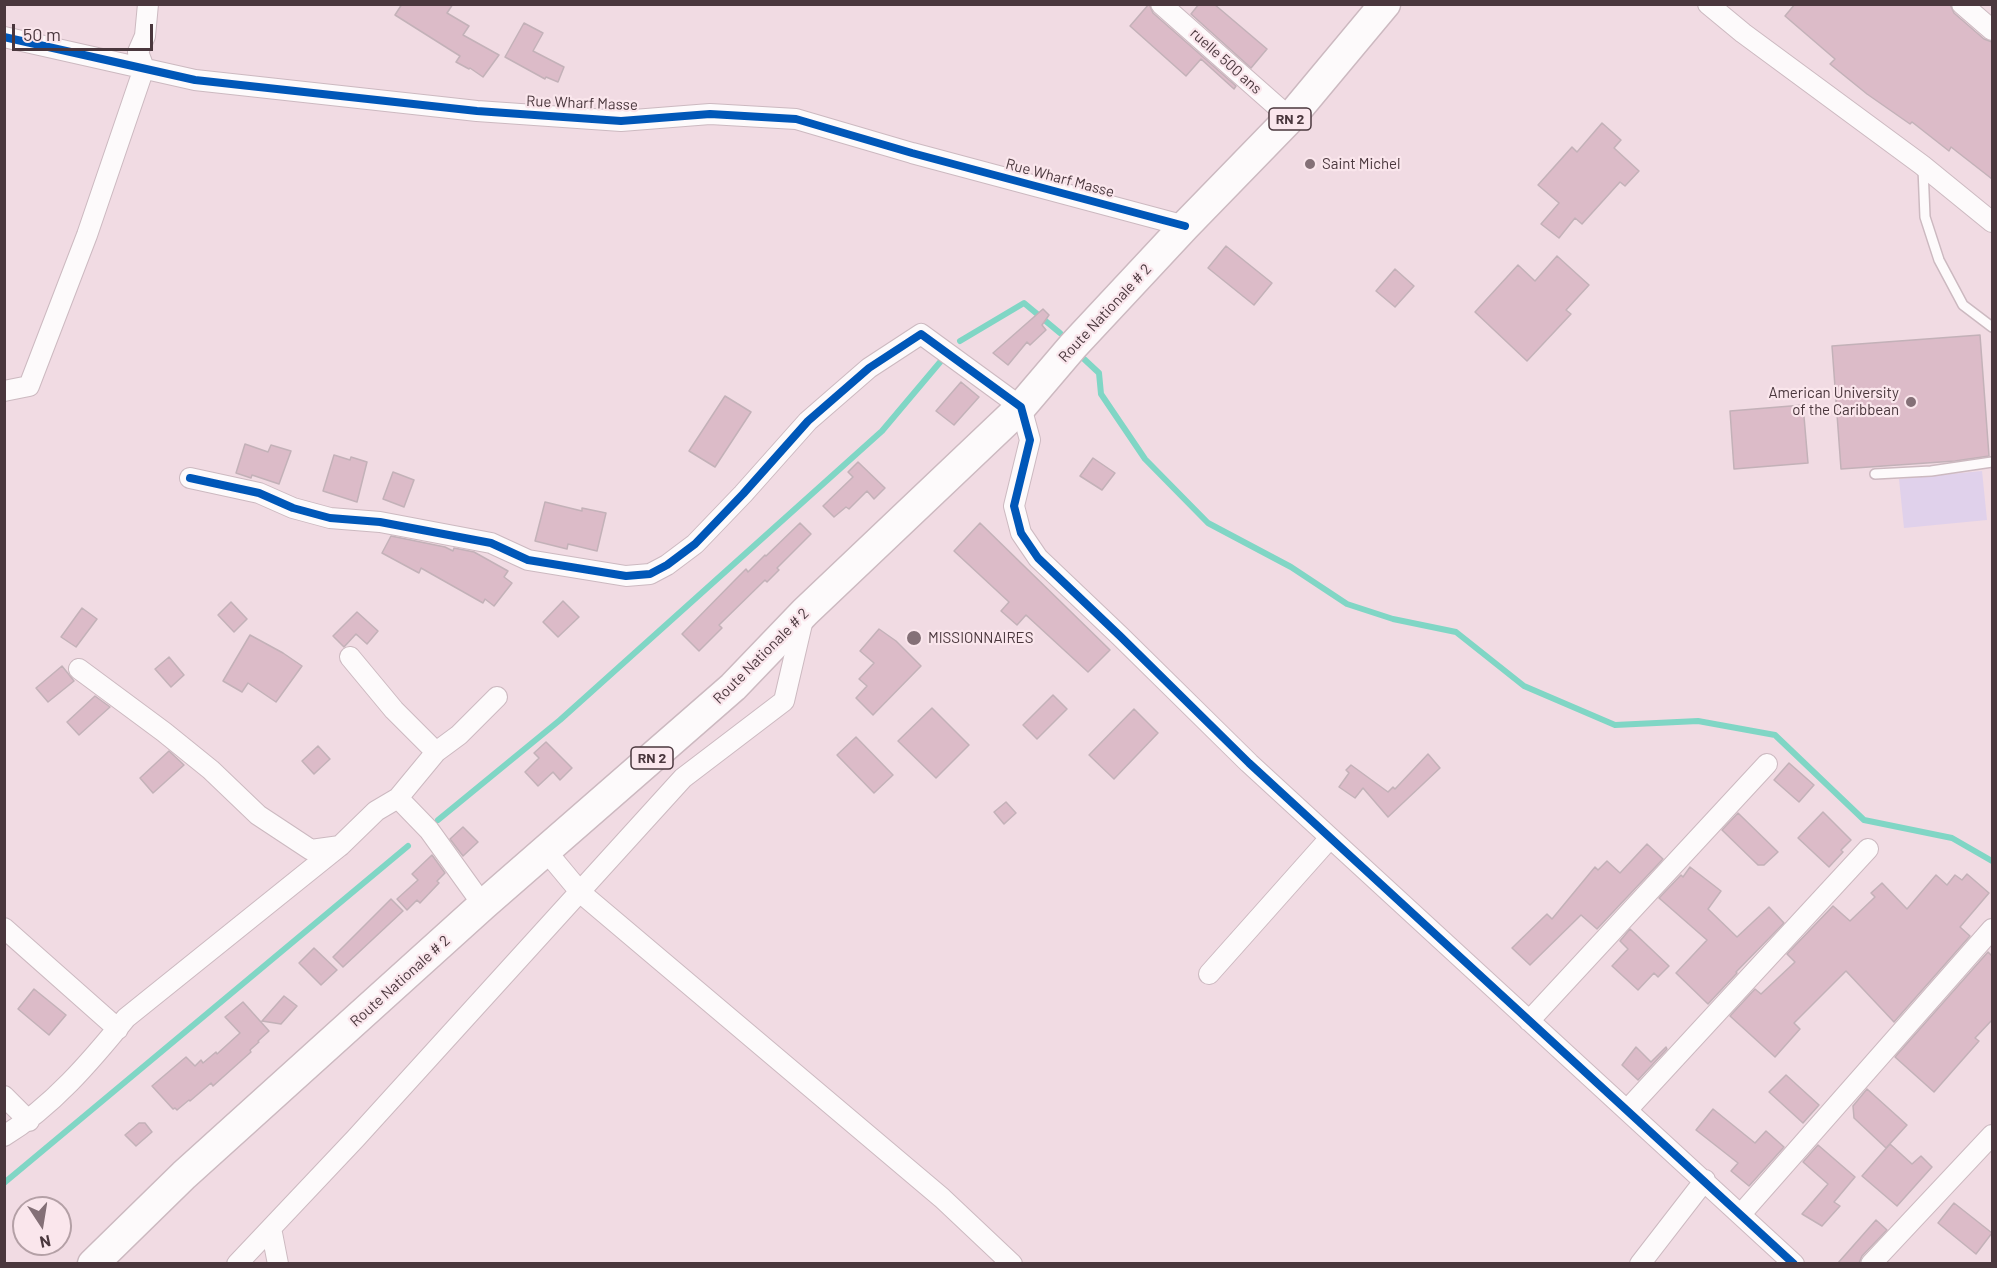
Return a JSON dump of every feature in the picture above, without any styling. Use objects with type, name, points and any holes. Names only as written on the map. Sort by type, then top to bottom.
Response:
[{"type":"main road","name":"Route Nationale # 2","points":[[93,1263],[184,1175],[483,905],[733,687],[805,612],[1021,407],[1073,346],[1290,118],[1386,4]]},
{"type":"street","points":[[4,392],[29,386],[83,246],[144,68],[138,52],[144,36],[148,4]]},
{"type":"street","name":"ruelle 500 ans","points":[[1161,4],[1290,118]]},
{"type":"street","points":[[1708,4],[1743,33],[1922,165],[1992,222]]},
{"type":"street","points":[[1962,4],[1992,30]]},
{"type":"street","name":"Rue Wharf Masse","points":[[4,37],[195,80],[477,111],[621,121],[710,114],[796,118],[912,153],[1185,226]]},
{"type":"street","points":[[190,478],[259,494],[293,508],[330,518],[380,522],[491,543],[528,560],[626,576],[650,574],[667,565],[695,544],[808,421],[869,368],[921,334],[1021,407],[1030,440],[1014,506],[1021,533],[1038,558],[1249,763],[1794,1263]]},
{"type":"street","points":[[237,1263],[581,893],[683,778],[784,701],[805,612]]},
{"type":"street","points":[[350,657],[394,710],[436,752]]},
{"type":"street","points":[[79,669],[211,770],[258,815],[310,850],[340,846]]},
{"type":"street","points":[[4,1137],[29,1121],[100,1050],[126,1018],[340,846],[376,811],[399,798],[436,752],[459,735],[497,697]]},
{"type":"street","points":[[1529,1021],[1767,764]]},
{"type":"street","points":[[399,798],[429,830],[483,905]]},
{"type":"street","points":[[1209,974],[1330,838]]},
{"type":"street","points":[[1628,1110],[1868,849]]},
{"type":"street","points":[[546,851],[581,893],[942,1198],[1012,1263]]},
{"type":"street","points":[[4,928],[118,1029]]},
{"type":"street","points":[[1741,1214],[1992,929]]},
{"type":"street","points":[[4,1096],[29,1121]]},
{"type":"street","points":[[1871,1263],[1992,1135]]},
{"type":"street","points":[[1640,1263],[1705,1180]]},
{"type":"street","points":[[271,1228],[278,1263]]},
{"type":"lane","points":[[1922,165],[1925,217],[1939,260],[1963,305],[1992,327]]},
{"type":"lane","points":[[1875,474],[1931,471],[1992,462]]},
{"type":"shaded area","points":[[1982,471],[1987,520],[1904,528],[1899,479]]},
{"type":"building","points":[[402,4],[453,4],[447,13],[469,26],[463,35],[499,55],[483,77],[456,62],[460,56],[395,15]]},
{"type":"building","points":[[1149,4],[1153,13],[1236,86],[1234,89],[1201,59],[1186,76],[1130,26]]},
{"type":"building","points":[[1199,4],[1214,4],[1267,49],[1251,68],[1191,14]]},
{"type":"building","points":[[1795,4],[1950,4],[1954,13],[1984,39],[1992,42],[1992,179],[1951,147],[1949,151],[1912,122],[1910,124],[1867,94],[1830,64],[1835,59],[1785,16]]},
{"type":"building","points":[[524,23],[543,33],[533,51],[564,67],[558,82],[546,77],[545,79],[505,57]]},
{"type":"building","points":[[1602,123],[1621,140],[1614,148],[1639,171],[1625,186],[1620,182],[1582,224],[1575,218],[1559,238],[1541,224],[1559,203],[1538,185],[1572,147],[1577,152]]},
{"type":"building","points":[[1226,246],[1272,283],[1254,305],[1208,268]]},
{"type":"building","points":[[1557,256],[1589,285],[1566,310],[1571,314],[1527,361],[1475,312],[1518,265],[1535,281]]},
{"type":"building","points":[[1395,269],[1414,286],[1395,307],[1376,291]]},
{"type":"building","points":[[1043,309],[1049,315],[1042,325],[1046,330],[1030,345],[1027,342],[1008,365],[993,353]]},
{"type":"building","name":"American University of the Caribbean","points":[[1980,335],[1989,456],[1955,461],[1841,469],[1832,346]]},
{"type":"building","points":[[961,382],[979,397],[954,425],[936,411]]},
{"type":"building","points":[[725,396],[751,412],[715,467],[689,451]]},
{"type":"building","name":"American University of the Caribbean","points":[[1803,405],[1808,463],[1734,469],[1730,411]]},
{"type":"building","points":[[245,444],[268,452],[271,445],[291,451],[279,484],[252,475],[251,478],[236,473]]},
{"type":"building","points":[[334,455],[367,462],[357,502],[323,491]]},
{"type":"building","points":[[1093,458],[1115,473],[1102,490],[1080,476]]},
{"type":"building","points":[[858,462],[885,488],[874,499],[867,491],[849,509],[846,507],[834,517],[823,506],[853,477],[848,472]]},
{"type":"building","points":[[393,472],[414,480],[404,507],[383,499]]},
{"type":"building","points":[[545,502],[582,511],[582,508],[606,513],[597,551],[568,544],[567,549],[535,541]]},
{"type":"building","points":[[800,523],[811,534],[777,568],[779,570],[767,582],[765,580],[719,625],[722,628],[699,651],[682,634],[746,569],[748,572]]},
{"type":"building","points":[[980,523],[1110,650],[1088,672],[1026,615],[1017,625],[1001,611],[1009,602],[954,551]]},
{"type":"building","points":[[391,536],[445,547],[453,551],[454,548],[474,552],[508,571],[504,577],[512,583],[494,606],[485,599],[483,603],[421,568],[419,573],[382,553]]},
{"type":"building","points":[[563,601],[579,617],[558,637],[543,622]]},
{"type":"building","points":[[231,602],[247,619],[234,632],[218,615]]},
{"type":"building","points":[[82,608],[97,619],[76,647],[61,637]]},
{"type":"building","points":[[357,612],[378,631],[367,644],[356,634],[344,647],[333,636]]},
{"type":"building","points":[[879,629],[896,641],[921,666],[873,715],[856,698],[867,686],[859,679],[874,663],[860,651]]},
{"type":"building","points":[[250,635],[302,666],[276,702],[248,683],[242,692],[223,681]]},
{"type":"building","points":[[169,657],[184,675],[171,687],[155,669]]},
{"type":"building","points":[[62,666],[74,681],[48,702],[36,688]]},
{"type":"building","points":[[1053,695],[1067,709],[1037,739],[1023,725]]},
{"type":"building","points":[[95,696],[110,707],[79,735],[67,722]]},
{"type":"building","points":[[932,708],[969,745],[936,778],[898,741]]},
{"type":"building","points":[[1134,709],[1158,733],[1114,779],[1089,755]]},
{"type":"building","points":[[856,737],[893,775],[874,793],[837,755]]},
{"type":"building","points":[[546,742],[572,768],[560,780],[553,772],[538,786],[525,772],[539,758],[534,753]]},
{"type":"building","points":[[318,746],[330,759],[314,774],[302,761]]},
{"type":"building","points":[[169,751],[184,765],[153,793],[140,778]]},
{"type":"building","points":[[1428,754],[1440,768],[1388,817],[1363,788],[1355,798],[1339,787],[1349,773],[1346,770],[1351,765],[1388,792],[1393,787],[1395,789]]},
{"type":"building","points":[[1789,763],[1814,785],[1799,802],[1774,780]]},
{"type":"building","points":[[1006,802],[1016,813],[1004,824],[994,812]]},
{"type":"building","points":[[1823,812],[1851,840],[1829,867],[1798,838]]},
{"type":"building","points":[[1738,813],[1778,852],[1764,865],[1758,865],[1722,830]]},
{"type":"building","points":[[463,827],[478,842],[463,856],[450,839]]},
{"type":"building","points":[[1647,844],[1663,859],[1597,929],[1581,915],[1530,965],[1512,948],[1547,914],[1552,919],[1595,867],[1598,870],[1607,861],[1620,873]]},
{"type":"building","points":[[432,855],[445,873],[420,903],[417,900],[407,910],[397,899],[418,880],[412,874]]},
{"type":"building","points":[[1690,867],[1721,891],[1708,909],[1737,937],[1769,907],[1784,923],[1708,1004],[1676,973],[1707,940],[1659,898],[1681,875],[1683,877]]},
{"type":"building","points":[[1967,874],[1989,893],[1960,927],[1970,936],[1894,1022],[1846,971],[1794,1023],[1800,1029],[1775,1057],[1730,1016],[1755,989],[1761,994],[1795,962],[1787,954],[1833,906],[1850,921],[1875,897],[1871,893],[1882,883],[1907,909],[1936,875],[1947,885],[1955,875],[1962,880]]},
{"type":"building","points":[[391,899],[403,911],[343,967],[333,957]]},
{"type":"building","points":[[1630,929],[1669,966],[1658,977],[1654,973],[1638,990],[1612,966],[1628,949],[1620,941]]},
{"type":"building","points":[[314,948],[337,970],[321,985],[299,963]]},
{"type":"building","points":[[1988,952],[1992,956],[1992,1020],[1975,1038],[1979,1041],[1934,1092],[1895,1057]]},
{"type":"building","points":[[34,989],[66,1015],[49,1035],[18,1009]]},
{"type":"building","points":[[284,996],[297,1006],[281,1024],[262,1021]]},
{"type":"building","points":[[243,1002],[269,1031],[250,1050],[251,1052],[213,1086],[211,1083],[177,1110],[173,1109],[152,1086],[186,1057],[195,1066],[201,1060],[203,1063],[216,1052],[217,1054],[240,1033],[225,1017]]},
{"type":"building","points":[[1636,1047],[1651,1062],[1666,1047],[1667,1049],[1638,1080],[1622,1065]]},
{"type":"building","points":[[1786,1075],[1819,1105],[1803,1123],[1769,1092]]},
{"type":"building","points":[[1867,1089],[1907,1125],[1886,1148],[1854,1118],[1853,1106]]},
{"type":"building","points":[[1713,1109],[1755,1143],[1766,1131],[1784,1147],[1749,1186],[1731,1171],[1738,1163],[1696,1130]]},
{"type":"building","points":[[139,1123],[145,1123],[152,1132],[136,1146],[125,1135]]},
{"type":"building","points":[[1890,1144],[1912,1164],[1921,1156],[1932,1167],[1897,1206],[1862,1176]]},
{"type":"building","points":[[1818,1145],[1855,1177],[1834,1202],[1840,1206],[1822,1226],[1802,1214],[1828,1184],[1803,1162]]},
{"type":"building","points":[[1954,1203],[1992,1233],[1976,1254],[1938,1223]]},
{"type":"building","points":[[1876,1220],[1887,1230],[1862,1256],[1859,1263],[1838,1263]]},
{"type":"waterway","points":[[960,341],[1024,303],[1060,333]]},
{"type":"waterway","points":[[1084,359],[1099,373],[1101,394],[1145,459],[1208,523],[1291,567],[1347,604],[1393,619],[1456,632],[1524,686],[1615,725],[1698,721],[1775,735],[1864,820],[1952,838],[1992,861]]},
{"type":"waterway","points":[[438,820],[560,720],[882,431],[941,361]]},
{"type":"waterway","points":[[4,1183],[408,846]]},
{"type":"cycle path","points":[[4,37],[195,80],[477,111],[621,121],[710,114],[796,119],[912,153],[1185,226]]},
{"type":"cycle path","points":[[190,478],[259,493],[293,508],[330,518],[380,522],[491,543],[528,560],[626,576],[650,574],[667,565],[695,544],[808,421],[869,368],[921,334],[1021,407],[1030,440],[1014,506],[1021,533],[1038,558],[1249,763],[1794,1264]]},
{"type":"place","name":"Saint Michel","points":[[1310,164]]},
{"type":"place","name":"American University of the Caribbean","points":[[1911,402]]},
{"type":"place","name":"MISSIONNAIRES","points":[[914,638]]}]
